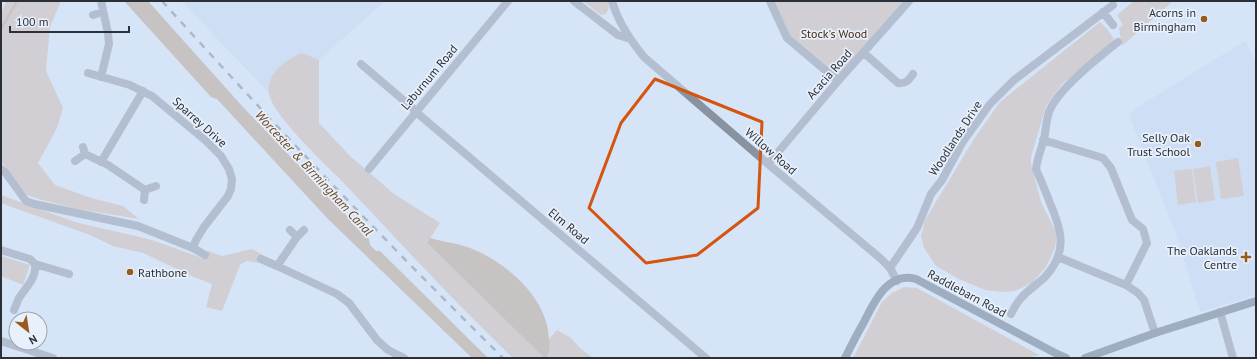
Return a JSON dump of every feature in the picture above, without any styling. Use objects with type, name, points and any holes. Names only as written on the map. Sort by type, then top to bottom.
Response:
[{"type":"street","points":[[101,1],[109,44],[101,77]]},
{"type":"street","name":"Laburnum Road","points":[[369,169],[508,1]]},
{"type":"street","name":"Willow Road","points":[[574,1],[618,35],[630,39]]},
{"type":"street","points":[[770,1],[787,38],[838,81]]},
{"type":"street","name":"Acacia Road","points":[[768,164],[838,81],[909,1]]},
{"type":"street","name":"Willow Road","points":[[613,4],[630,39],[644,57],[890,268],[897,280]]},
{"type":"street","name":"Woodlands Drive","points":[[890,268],[917,228],[931,194],[942,180],[962,144],[990,104],[1014,80],[1113,4]]},
{"type":"street","points":[[93,15],[103,12]]},
{"type":"street","points":[[1103,12],[1113,25]]},
{"type":"street","points":[[1011,314],[1023,296],[1047,275],[1058,257],[1061,244],[1061,232],[1057,220],[1036,169],[1050,112],[1060,94],[1090,65],[1118,42]]},
{"type":"street","points":[[864,53],[898,83],[903,84],[913,73]]},
{"type":"street","name":"Elm Road","points":[[361,64],[706,358]]},
{"type":"street","name":"Sparrey Drive","points":[[88,73],[130,85],[157,101],[205,140],[221,156],[229,168],[232,179],[231,189],[228,196],[204,227],[193,248]]},
{"type":"street","points":[[101,162],[143,92]]},
{"type":"street","points":[[1043,140],[1103,158],[1111,168],[1132,220],[1143,229],[1146,243],[1126,285]]},
{"type":"street","points":[[75,161],[84,150],[146,190]]},
{"type":"street","points":[[1,169],[5,172],[26,201],[138,226],[193,248],[205,255]]},
{"type":"street","points":[[146,190],[156,186]]},
{"type":"street","points":[[144,200],[146,190]]},
{"type":"street","points":[[290,230],[297,237]]},
{"type":"street","points":[[277,266],[297,237],[304,230]]},
{"type":"street","points":[[1,250],[30,259],[35,264],[69,274]]},
{"type":"street","points":[[1058,257],[1126,285],[1138,293],[1144,300],[1155,333]]},
{"type":"street","points":[[261,260],[337,294],[349,303],[378,340],[388,350],[404,358]]},
{"type":"street","points":[[14,310],[18,300],[32,281],[36,270],[35,264]]},
{"type":"street","name":"Raddlebarn Road","points":[[897,280],[908,277],[916,279],[1066,358]]},
{"type":"street","points":[[844,358],[876,298],[888,285],[897,280]]},
{"type":"street","points":[[1085,358],[1155,333],[1256,301]]},
{"type":"street","points":[[1220,312],[1233,358]]},
{"type":"street","points":[[1,341],[53,358]]},
{"type":"highlighted area","points":[[655,79],[762,122],[758,208],[697,255],[646,263],[589,208],[621,123]]},
{"type":"shaded area","points":[[124,1],[148,1],[242,106],[369,239],[370,245],[376,251],[380,251],[488,358],[472,358],[328,219],[217,99],[211,97]]},
{"type":"shaded area","points":[[181,1],[385,1],[275,99]]},
{"type":"shaded area","name":"Selly Oak Trust School","points":[[1245,41],[1256,62],[1256,295],[1200,312],[1176,234],[1129,115],[1136,108]]},
{"type":"shaded area","points":[[430,238],[470,248],[488,256],[513,274],[524,285],[534,297],[542,311],[547,325],[549,344],[548,358],[544,358],[427,243]]},
{"type":"green space","points":[[7,1],[61,1],[50,27],[46,71],[63,108],[57,128],[38,163],[55,185],[91,198],[123,206],[139,219],[78,209],[27,195],[1,161],[1,12]]},
{"type":"green space","points":[[583,1],[608,1],[609,8],[606,14],[601,15]]},
{"type":"green space","name":"Stock's Wood","points":[[773,1],[907,1],[838,78],[789,37]]},
{"type":"green space","points":[[1134,1],[1173,1],[1122,46],[1119,28],[1123,25],[1117,15]]},
{"type":"green space","points":[[1100,22],[1114,39],[1111,45],[1062,84],[1046,106],[1031,157],[1031,164],[1041,202],[1057,234],[1055,248],[1046,267],[1032,283],[1015,291],[1004,292],[985,290],[959,279],[936,266],[924,248],[921,236],[925,220],[974,139],[1000,102]]},
{"type":"green space","points":[[302,53],[319,60],[319,123],[350,156],[394,194],[440,223],[427,243],[544,358],[513,358],[446,291],[310,149],[279,114],[272,103],[269,94],[270,80],[278,68],[289,59]]},
{"type":"green space","points":[[1238,158],[1244,196],[1221,199],[1216,162]]},
{"type":"green space","points":[[1210,166],[1215,200],[1198,203],[1193,169]]},
{"type":"green space","points":[[1192,169],[1196,202],[1178,205],[1174,171]]},
{"type":"green space","points":[[1,195],[75,222],[152,240],[202,258],[208,251],[222,256],[252,249],[263,255],[259,263],[246,261],[240,265],[222,311],[206,307],[212,284],[143,253],[113,246],[90,235],[1,203]]},
{"type":"green space","points":[[1,256],[30,265],[23,285],[1,276]]},
{"type":"green space","points":[[904,287],[917,288],[1039,355],[1027,358],[853,358],[882,302],[892,293]]},
{"type":"green space","points":[[557,330],[571,338],[580,348],[593,358],[549,358],[549,339]]},
{"type":"waterway","points":[[1,29],[17,1]]},
{"type":"railway","points":[[162,1],[330,182],[503,358]]},
{"type":"place","name":"Acorns in Birmingham","points":[[1204,19]]},
{"type":"place","name":"Selly Oak Trust School","points":[[1198,144]]},
{"type":"place","name":"The Oaklands Centre","points":[[1246,257]]},
{"type":"place","name":"Rathbone","points":[[130,272]]},
{"type":"water label","name":"Worcester & Birmingham Canal","points":[[314,173]]}]
